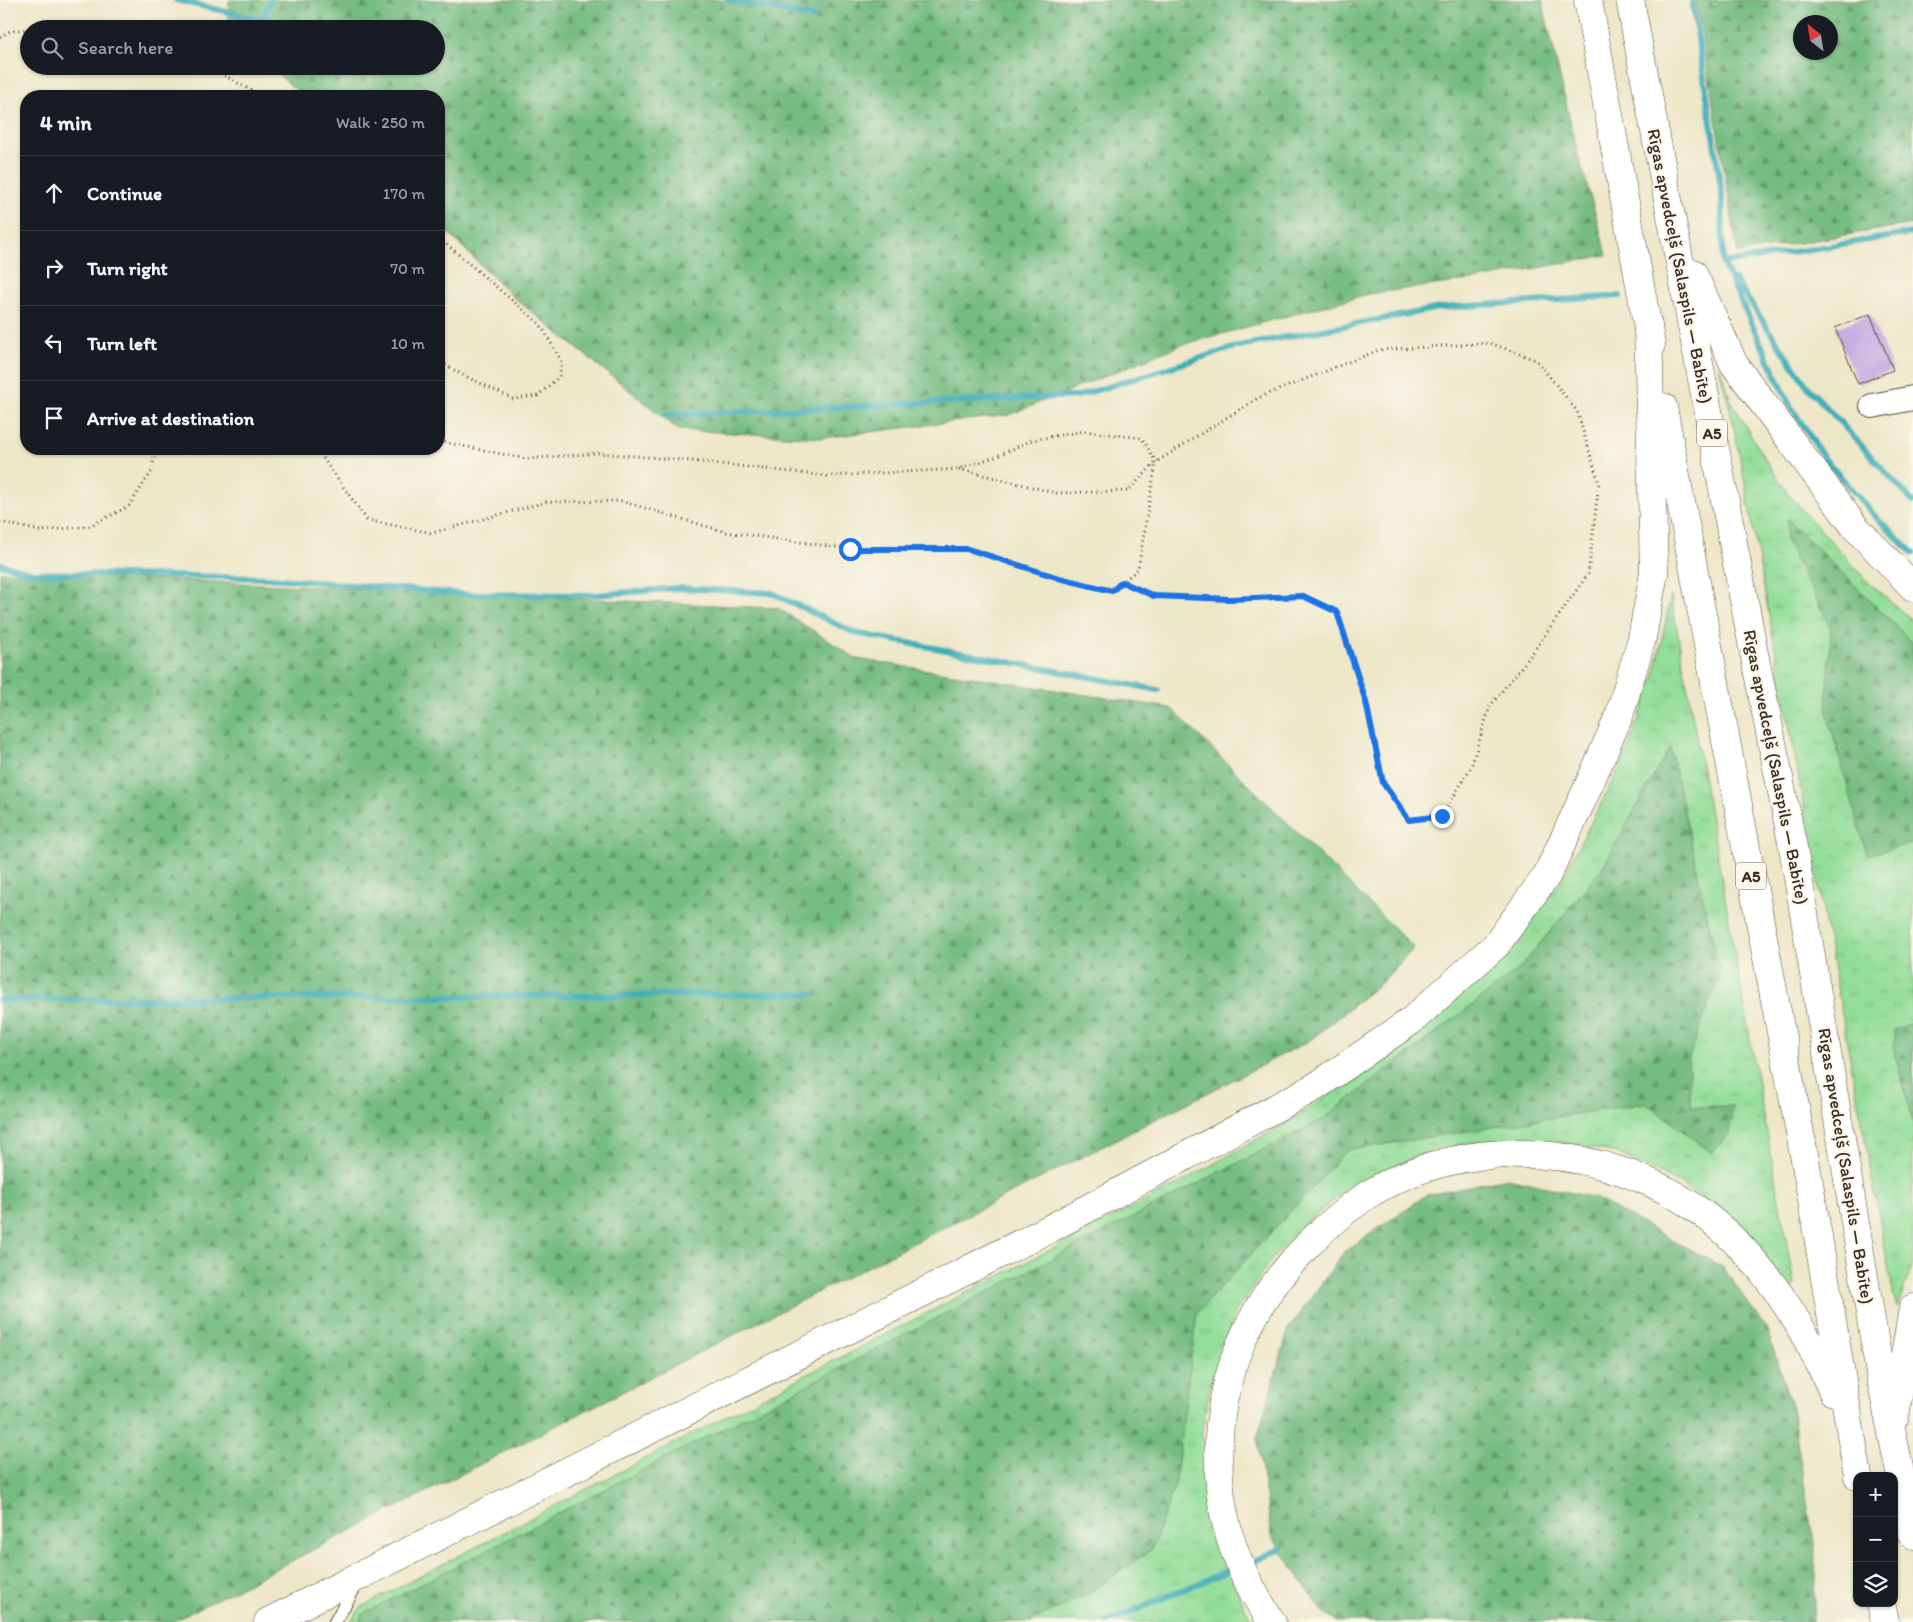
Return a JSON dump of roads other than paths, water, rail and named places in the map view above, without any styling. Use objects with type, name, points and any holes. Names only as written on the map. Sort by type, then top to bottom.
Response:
[{"type":"highway","name":"A5","points":[[1588,0],[1804,1155],[1857,1472]]},
{"type":"highway","name":"Rīgas apvedceļš (Salaspils — Babīte)","points":[[1630,0],[1793,847],[1881,1380],[1913,1535]]},
{"type":"highway","points":[[1670,213],[1701,294],[1734,364],[1855,527],[1913,587]]},
{"type":"highway","points":[[268,1622],[1051,1228],[1315,1087],[1411,1021],[1496,945],[1547,875],[1620,716],[1642,638],[1654,574],[1648,326]]},
{"type":"highway","points":[[1272,1622],[1255,1597],[1237,1560],[1225,1521],[1220,1492],[1217,1466],[1222,1407],[1238,1346],[1256,1310],[1278,1278],[1310,1242],[1341,1214],[1368,1195],[1404,1177],[1443,1163],[1498,1155],[1521,1154],[1551,1155],[1599,1164],[1634,1175],[1704,1214],[1738,1244],[1768,1278],[1790,1310],[1822,1366],[1848,1426]]},
{"type":"highway","points":[[1892,1432],[1913,1308]]},
{"type":"highway","points":[[1882,1607],[1885,1622]]},
{"type":"street","points":[[1872,406],[1913,398]]},
{"type":"lane","points":[[335,1622],[361,1575]]},
{"type":"waterway","points":[[176,0],[262,20],[271,0]]},
{"type":"waterway","points":[[728,0],[813,17]]},
{"type":"waterway","points":[[1692,0],[1722,194],[1723,263],[1790,405],[1824,458],[1876,517],[1913,553]]},
{"type":"waterway","points":[[1723,263],[1913,233]]},
{"type":"waterway","points":[[1735,280],[1807,386],[1913,502]]},
{"type":"waterway","points":[[666,415],[1078,396],[1239,346],[1440,308],[1620,296]]},
{"type":"waterway","points":[[0,564],[32,573],[269,578],[461,594],[595,595],[678,588],[772,593],[855,633],[1158,690]]},
{"type":"waterway","points":[[0,1000],[812,994]]},
{"type":"waterway","points":[[1254,1561],[1282,1548]]},
{"type":"waterway","points":[[1107,1622],[1230,1570]]}]
